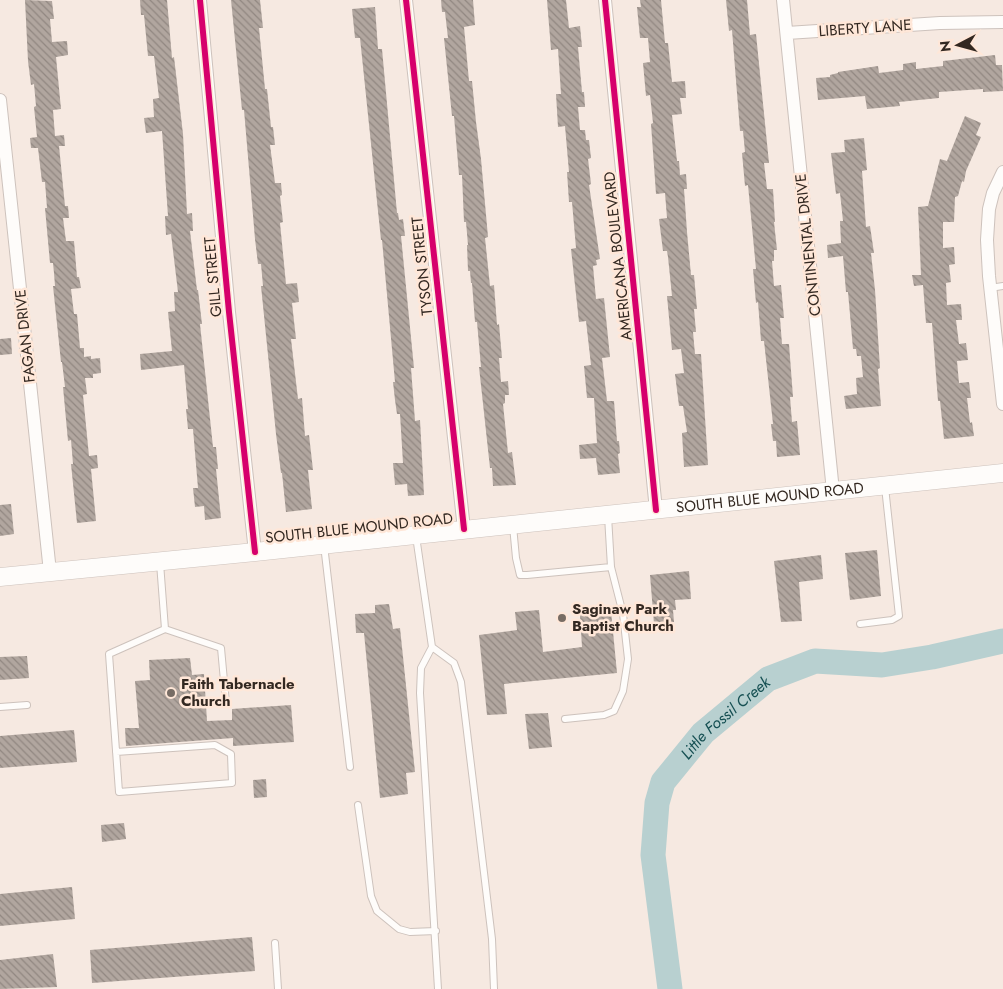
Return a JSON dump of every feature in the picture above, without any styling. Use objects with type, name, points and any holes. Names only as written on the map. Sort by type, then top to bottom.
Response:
[{"type":"main road","name":"SOUTH BLUE MOUND ROAD","points":[[0,577],[1003,473]]},
{"type":"street","name":"GILL STREET","points":[[200,0],[229,312],[255,552]]},
{"type":"street","name":"TYSON STREET","points":[[406,0],[464,529]]},
{"type":"street","name":"AMERICANA BOULEVARD","points":[[605,0],[656,510]]},
{"type":"street","name":"CONTINENTAL DRIVE","points":[[783,0],[833,491]]},
{"type":"street","name":"LIBERTY LANE","points":[[786,33],[940,23],[1003,22]]},
{"type":"street","name":"FAGAN DRIVE","points":[[0,100],[50,572]]},
{"type":"street","points":[[1003,172],[993,194],[988,216],[987,240],[997,287],[1003,404]]},
{"type":"lane","points":[[860,624],[892,620],[899,616],[885,486]]},
{"type":"lane","points":[[565,719],[604,715],[614,710],[623,690],[628,659],[623,614],[611,567],[608,515]]},
{"type":"lane","points":[[513,524],[516,558],[520,575],[611,567]]},
{"type":"lane","points":[[415,534],[432,647],[421,668],[420,693],[436,931],[438,989]]},
{"type":"lane","points":[[324,544],[350,767]]},
{"type":"lane","points":[[160,561],[165,629]]},
{"type":"lane","points":[[116,752],[215,745],[232,754],[232,783],[119,792],[116,752],[109,654],[165,629],[221,648],[226,703]]},
{"type":"lane","points":[[432,647],[454,663],[461,682],[492,939],[494,989]]},
{"type":"lane","points":[[0,707],[27,705]]},
{"type":"lane","points":[[358,805],[371,896],[377,911],[399,928],[410,932],[436,931]]},
{"type":"lane","points":[[275,943],[278,989]]},
{"type":"building","points":[[25,0],[52,1],[54,19],[50,19],[52,42],[67,41],[68,55],[56,57],[61,109],[53,110],[55,136],[64,135],[65,146],[59,146],[65,206],[68,206],[69,218],[63,218],[66,241],[74,241],[77,277],[79,277],[81,288],[71,289],[74,314],[77,314],[80,348],[84,348],[84,357],[91,356],[91,359],[100,358],[101,373],[93,374],[93,378],[85,378],[87,394],[83,395],[89,456],[97,455],[98,468],[91,469],[96,521],[77,523],[71,464],[73,464],[71,440],[68,441],[63,387],[65,387],[53,286],[55,286],[53,263],[50,263],[45,208],[47,208],[45,182],[42,182],[38,148],[31,148],[30,138],[37,137],[34,107],[36,106],[34,84],[31,85],[28,61]]},
{"type":"building","points":[[140,0],[167,0],[172,58],[174,57],[183,134],[187,214],[192,213],[193,231],[190,231],[202,324],[200,324],[213,447],[216,447],[218,469],[216,469],[221,518],[205,520],[204,506],[195,507],[193,488],[198,488],[193,429],[188,429],[184,365],[141,370],[140,354],[172,351],[168,312],[175,311],[174,292],[178,292],[171,234],[166,235],[165,216],[168,216],[162,131],[146,133],[144,118],[154,117],[153,99],[159,98],[154,56],[148,56],[144,15],[141,15]]},
{"type":"building","points":[[231,0],[260,0],[263,28],[259,28],[265,89],[267,89],[275,145],[270,145],[275,183],[281,183],[282,195],[280,196],[283,222],[280,223],[286,284],[297,283],[299,302],[292,303],[296,339],[291,339],[298,399],[302,398],[305,436],[309,435],[313,470],[308,470],[312,509],[286,512],[261,286],[263,286],[261,264],[258,264],[255,239],[244,110],[242,110]]},
{"type":"building","points":[[441,0],[473,0],[475,25],[464,27],[469,81],[472,81],[481,159],[488,237],[485,238],[490,286],[494,285],[497,325],[499,324],[502,358],[499,358],[501,382],[508,381],[509,395],[505,395],[505,403],[503,404],[508,453],[512,452],[516,485],[493,486],[492,468],[490,468],[479,367],[481,367],[477,322],[475,322],[470,271],[468,271],[468,245],[466,222],[464,222],[462,175],[459,175],[444,38],[448,38],[445,12],[442,12]]},
{"type":"building","points":[[547,0],[566,0],[569,28],[580,26],[582,47],[578,47],[585,107],[578,107],[580,130],[585,130],[586,140],[589,140],[591,158],[588,159],[591,184],[589,185],[600,259],[596,260],[597,265],[593,266],[596,299],[604,298],[610,357],[602,358],[607,401],[614,401],[617,441],[619,441],[620,453],[618,454],[620,473],[598,475],[596,458],[580,459],[579,445],[597,443],[594,398],[587,398],[584,366],[591,365],[586,321],[579,322],[571,249],[576,248],[572,202],[569,202],[567,172],[569,172],[565,126],[558,127],[556,94],[561,94],[558,49],[551,50]]},
{"type":"building","points":[[640,0],[661,0],[665,43],[668,43],[672,82],[685,81],[686,98],[680,98],[682,114],[672,115],[680,175],[686,174],[687,189],[684,189],[687,232],[691,275],[694,275],[697,309],[694,309],[696,332],[693,332],[695,354],[701,354],[708,465],[684,467],[682,433],[687,432],[683,406],[679,406],[675,374],[684,373],[681,349],[672,350],[667,296],[672,296],[667,251],[663,251],[659,219],[667,218],[665,193],[656,194],[651,124],[653,123],[650,95],[646,96],[643,63],[650,62],[648,38],[640,38],[637,7],[641,7]]},
{"type":"building","points":[[726,0],[747,0],[750,35],[756,34],[769,163],[764,163],[767,189],[773,189],[777,250],[774,250],[774,261],[772,261],[774,286],[781,285],[784,318],[780,318],[782,344],[789,344],[793,397],[790,397],[792,422],[797,421],[800,455],[777,457],[776,441],[773,441],[771,424],[773,424],[764,341],[761,341],[758,302],[756,303],[753,269],[756,269],[748,185],[745,186],[742,153],[745,152],[743,131],[740,131],[732,30],[729,31]]},
{"type":"building","points":[[375,7],[378,49],[382,49],[397,213],[399,220],[403,219],[405,236],[401,236],[414,368],[411,368],[415,421],[420,420],[424,495],[408,496],[407,484],[395,485],[393,463],[403,463],[400,414],[397,414],[393,382],[395,382],[382,240],[360,38],[355,38],[352,9]]},
{"type":"building","points":[[995,55],[996,65],[1002,65],[1003,91],[983,92],[983,89],[939,92],[939,98],[899,102],[900,106],[867,109],[865,96],[818,100],[816,78],[830,77],[830,75],[838,72],[878,66],[879,73],[903,70],[903,64],[916,62],[916,69],[943,66],[943,61]]},
{"type":"building","points":[[965,116],[981,123],[976,135],[981,137],[966,171],[964,182],[962,181],[958,196],[955,197],[954,222],[943,222],[943,248],[954,247],[955,264],[949,265],[951,282],[946,283],[947,305],[961,304],[962,320],[956,320],[959,344],[966,343],[968,360],[957,361],[959,383],[969,382],[971,398],[967,398],[970,423],[972,422],[974,436],[944,439],[940,401],[938,401],[932,323],[926,323],[923,285],[914,286],[912,275],[921,275],[918,207],[928,206],[940,159],[947,161]]},
{"type":"building","points":[[864,138],[867,170],[862,171],[866,227],[870,226],[874,253],[871,253],[875,290],[881,406],[846,409],[844,396],[857,394],[856,378],[863,377],[861,356],[857,356],[856,349],[853,349],[843,256],[828,258],[827,245],[841,243],[840,221],[843,221],[840,193],[836,194],[831,153],[845,152],[844,140]]},
{"type":"building","points":[[11,338],[12,354],[0,355],[0,339]]},
{"type":"building","points":[[11,504],[14,534],[0,536],[0,505]]},
{"type":"building","points":[[877,550],[881,596],[850,600],[845,553]]},
{"type":"building","points":[[821,555],[823,579],[799,582],[802,621],[781,622],[774,561]]},
{"type":"building","points":[[689,571],[691,599],[675,600],[676,610],[673,610],[674,622],[654,624],[650,575]]},
{"type":"building","points":[[389,604],[393,629],[400,628],[415,772],[406,773],[408,794],[380,798],[364,633],[356,633],[355,614],[375,613],[375,605]]},
{"type":"building","points":[[539,610],[543,652],[582,647],[580,615],[611,611],[617,673],[504,684],[507,714],[487,715],[479,635],[517,630],[515,612]]},
{"type":"building","points":[[27,656],[29,678],[0,680],[0,657]]},
{"type":"building","name":"Faith Tabernacle Church","points":[[190,658],[192,675],[204,674],[207,721],[232,720],[232,709],[291,705],[294,742],[233,746],[233,738],[126,746],[125,728],[139,728],[135,681],[150,680],[149,660]]},
{"type":"building","points":[[548,713],[552,747],[529,749],[525,714]]},
{"type":"building","points":[[74,730],[77,762],[0,768],[0,736]]},
{"type":"building","points":[[266,779],[267,797],[254,798],[253,780]]},
{"type":"building","points":[[124,823],[126,839],[102,842],[101,825]]},
{"type":"building","points":[[72,887],[75,919],[0,926],[0,894]]},
{"type":"building","points":[[252,937],[255,971],[92,983],[90,950]]},
{"type":"building","points":[[53,954],[57,987],[0,989],[0,960]]},
{"type":"waterway","name":"Little Fossil Creek","points":[[670,989],[653,855],[657,803],[663,782],[703,733],[768,679],[815,661],[882,665],[932,657],[1003,641]]},
{"type":"cycle path","points":[[200,0],[229,312],[255,552]]},
{"type":"cycle path","points":[[406,0],[464,529]]},
{"type":"cycle path","points":[[605,0],[656,510]]},
{"type":"place","name":"Saginaw Park Baptist Church","points":[[562,618]]},
{"type":"place","name":"Faith Tabernacle Church","points":[[171,693]]}]
